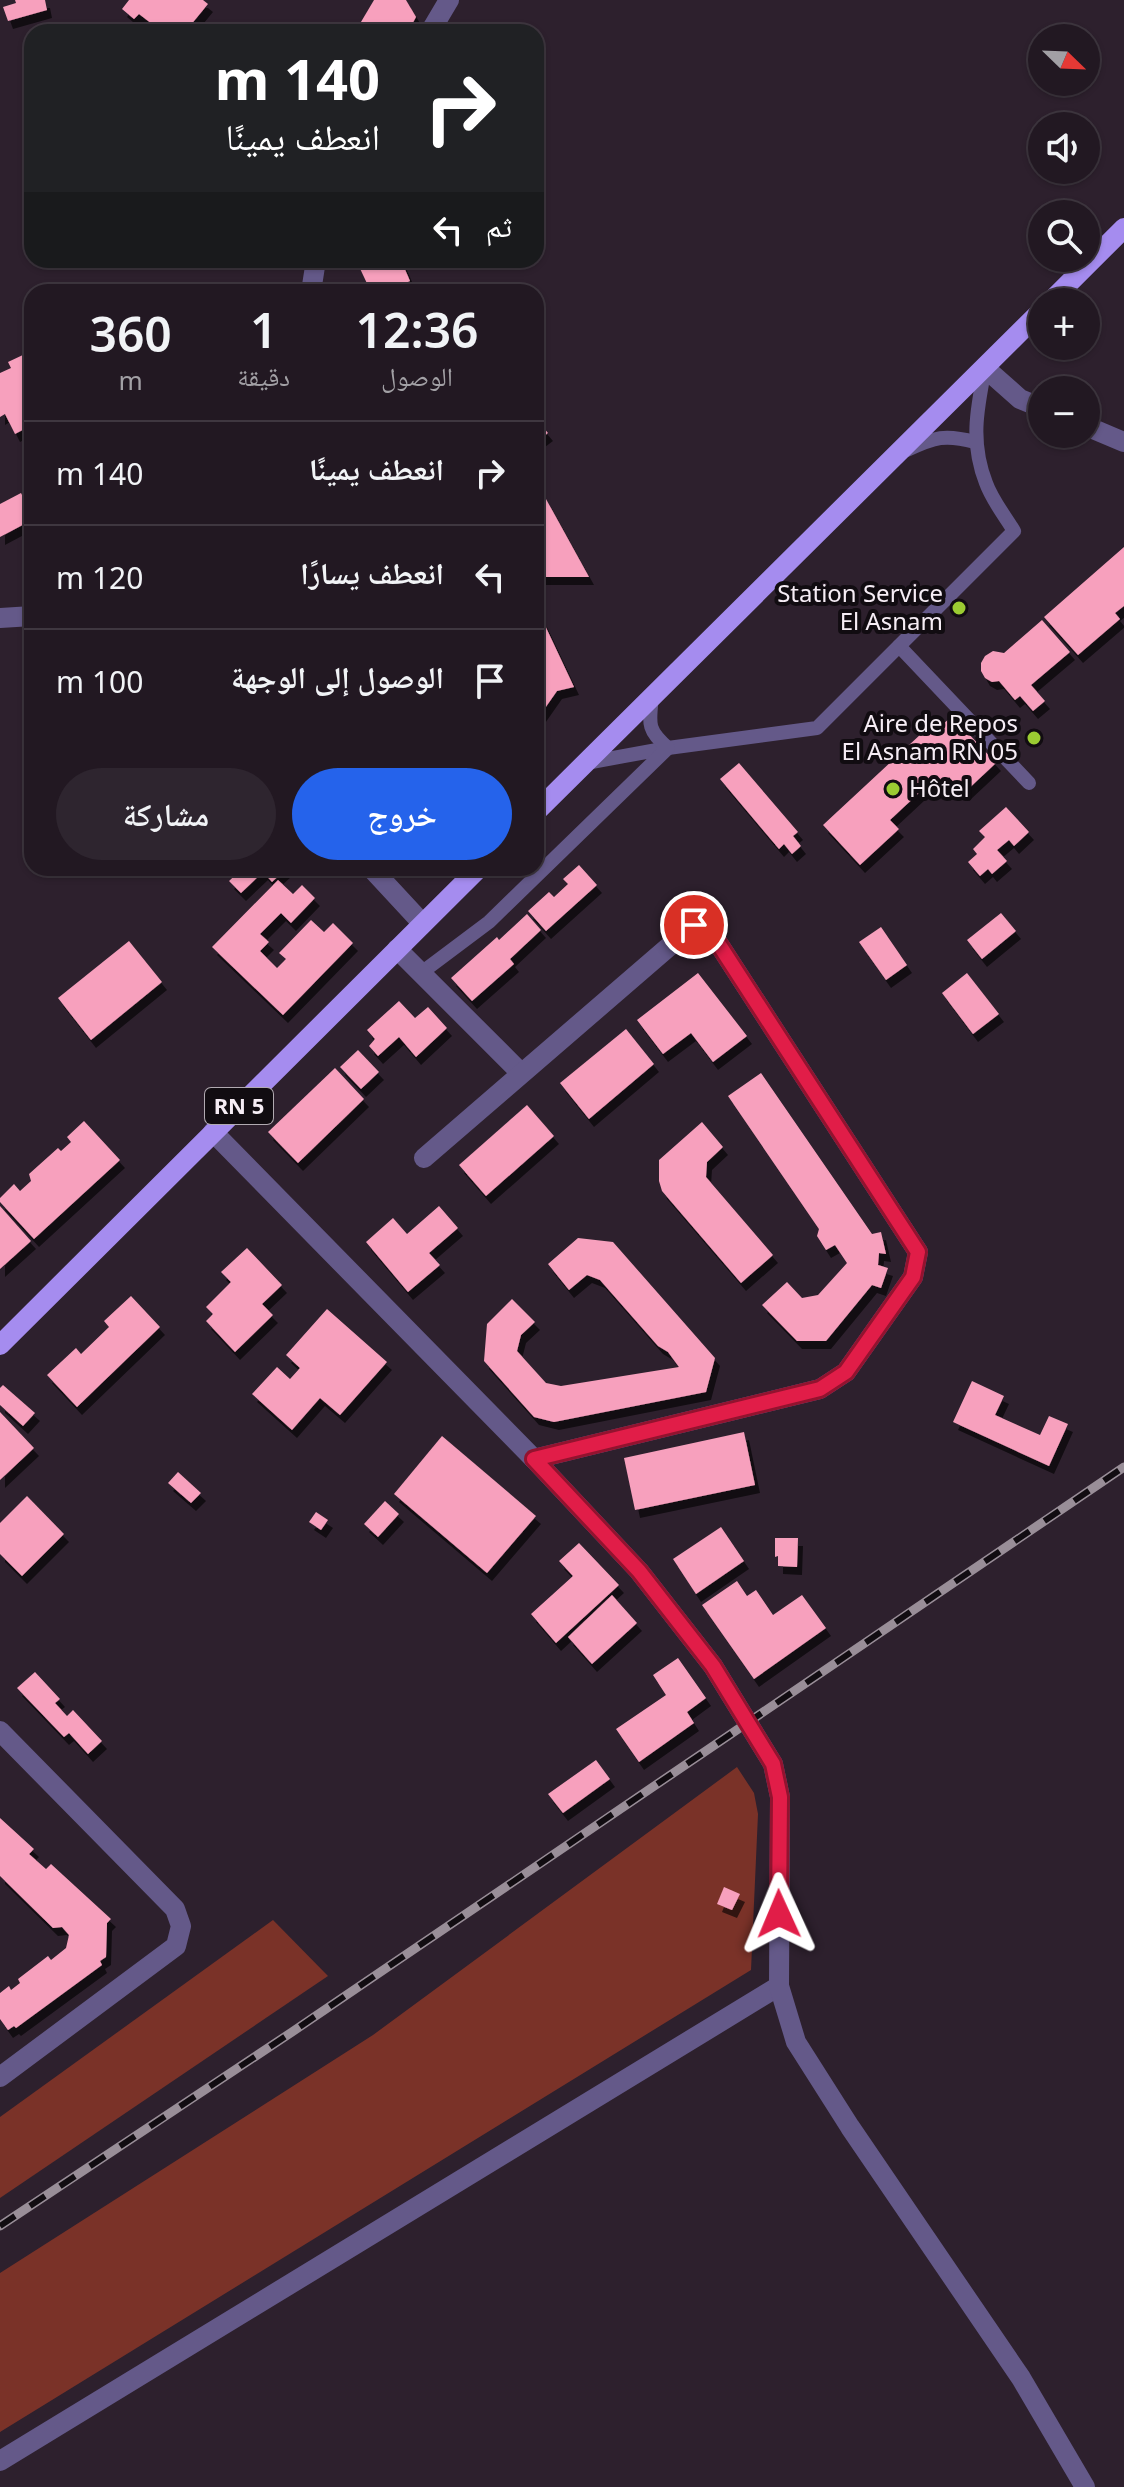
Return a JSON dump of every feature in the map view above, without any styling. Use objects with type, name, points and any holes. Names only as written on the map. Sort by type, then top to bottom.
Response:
[{"type":"main road","points":[[1064,288],[1124,228]]},
{"type":"main road","points":[[544,804],[1028,324]]},
{"type":"main road","name":"RN 5","points":[[0,1345],[471,876]]},
{"type":"street","points":[[435,24],[449,0]]},
{"type":"street","points":[[985,368],[1020,399],[1028,402]]},
{"type":"street","points":[[1100,432],[1124,442]]},
{"type":"street","points":[[544,792],[566,782]]},
{"type":"street","points":[[378,876],[422,923]]},
{"type":"street","points":[[424,1158],[694,925],[701,923],[707,926],[918,1252],[913,1277],[846,1372],[820,1389],[534,1459]]},
{"type":"street","points":[[397,949],[521,1073]]},
{"type":"street","points":[[213,1132],[534,1459],[639,1571],[713,1666],[773,1764],[780,1797],[779,1986],[796,2042],[858,2139],[1021,2378],[1085,2487]]},
{"type":"street","points":[[0,1731],[175,1909],[181,1926],[176,1946],[0,2077]]},
{"type":"street","points":[[0,2461],[779,1986]]},
{"type":"lane","points":[[586,763],[668,748],[817,728],[1014,531],[986,485],[975,442],[985,368]]},
{"type":"lane","points":[[898,453],[930,439],[951,435],[975,442]]},
{"type":"lane","points":[[899,646],[1029,783]]},
{"type":"lane","points":[[652,697],[649,722],[653,736],[668,748]]},
{"type":"lane","points":[[544,869],[668,748]]},
{"type":"lane","points":[[421,973],[489,922],[536,876]]},
{"type":"shaded area","points":[[737,1767],[754,1793],[758,1814],[751,1970],[0,2432],[0,2273],[373,2035]]},
{"type":"shaded area","points":[[273,1920],[328,1976],[0,2198],[0,2117]]},
{"type":"building","points":[[15,0],[45,0],[47,10],[8,21],[3,7],[16,3]]},
{"type":"building","points":[[129,0],[203,0],[208,4],[192,24],[152,24],[139,14],[134,19],[122,9]]},
{"type":"building","points":[[374,0],[406,0],[416,17],[412,24],[360,24]]},
{"type":"building","points":[[360,268],[404,268],[410,281],[403,284],[367,284]]},
{"type":"building","points":[[24,354],[24,429],[15,434],[5,414],[0,417],[0,373],[11,368],[8,362]]},
{"type":"building","points":[[21,493],[24,499],[24,524],[0,537],[0,504]]},
{"type":"building","points":[[546,499],[589,577],[544,577]]},
{"type":"building","points":[[1124,547],[1124,606],[1115,613],[1120,619],[1078,655],[1044,617]]},
{"type":"building","points":[[1042,620],[1070,652],[1031,685],[1045,701],[1033,711],[1020,696],[1015,700],[999,681],[992,682],[985,678],[981,663],[993,651],[1004,653]]},
{"type":"building","points":[[544,623],[574,687],[557,691],[544,710]]},
{"type":"building","name":"Hôtel","points":[[952,716],[996,763],[964,793],[949,777],[940,786],[934,779],[890,820],[899,829],[860,865],[823,825],[936,720],[941,726]]},
{"type":"building","points":[[739,763],[798,832],[793,836],[801,846],[792,854],[784,844],[779,849],[720,779]]},
{"type":"building","points":[[1006,807],[1029,832],[1014,846],[1009,840],[997,850],[1007,861],[992,874],[988,869],[980,876],[968,862],[977,854],[973,849],[985,837],[979,831]]},
{"type":"building","points":[[579,865],[597,885],[546,931],[528,911],[549,892],[554,897],[568,884],[563,879]]},
{"type":"building","points":[[234,876],[259,876],[241,893],[229,881]]},
{"type":"building","points":[[278,880],[293,894],[302,885],[315,898],[291,923],[281,913],[260,934],[269,942],[260,951],[277,968],[286,959],[279,953],[311,920],[324,932],[333,923],[353,943],[283,1015],[212,947]]},
{"type":"building","points":[[1001,913],[1016,931],[982,959],[967,940]]},
{"type":"building","points":[[527,914],[541,930],[510,959],[514,964],[472,1001],[451,978]]},
{"type":"building","points":[[881,927],[907,965],[886,980],[859,942]]},
{"type":"building","points":[[129,941],[162,982],[91,1040],[58,998]]},
{"type":"building","points":[[698,973],[747,1036],[713,1062],[691,1033],[663,1054],[637,1020]]},
{"type":"building","points":[[967,973],[999,1014],[973,1034],[942,993]]},
{"type":"building","points":[[399,1001],[415,1018],[428,1007],[447,1028],[416,1057],[399,1037],[378,1056],[369,1046],[375,1039],[367,1030]]},
{"type":"building","points":[[626,1029],[654,1064],[589,1119],[560,1083]]},
{"type":"building","points":[[358,1050],[379,1072],[361,1089],[340,1067]]},
{"type":"building","points":[[335,1068],[364,1099],[298,1163],[268,1132]]},
{"type":"building","points":[[761,1073],[872,1234],[881,1232],[886,1254],[879,1253],[878,1265],[888,1268],[881,1288],[872,1285],[826,1341],[797,1341],[762,1305],[787,1282],[802,1298],[818,1295],[847,1263],[835,1245],[826,1250],[817,1236],[819,1229],[728,1096]]},
{"type":"building","points":[[527,1105],[554,1136],[486,1196],[459,1165]]},
{"type":"building","points":[[84,1121],[120,1160],[34,1239],[0,1202],[0,1198],[14,1184],[20,1191],[31,1181],[29,1174],[58,1148],[61,1151],[71,1142],[67,1137]]},
{"type":"building","points":[[702,1122],[723,1147],[707,1162],[706,1177],[773,1255],[741,1283],[662,1191],[659,1181],[659,1160]]},
{"type":"building","points":[[0,1206],[31,1241],[0,1269]]},
{"type":"building","points":[[439,1206],[458,1228],[429,1253],[440,1265],[408,1292],[366,1242],[393,1218],[407,1234]]},
{"type":"building","points":[[578,1238],[613,1242],[715,1358],[706,1392],[554,1422],[534,1417],[484,1361],[487,1324],[512,1299],[535,1322],[521,1335],[517,1351],[546,1383],[561,1386],[679,1367],[600,1280],[587,1275],[569,1290],[548,1264]]},
{"type":"building","points":[[247,1248],[282,1285],[262,1304],[273,1315],[235,1352],[206,1321],[213,1314],[206,1307],[231,1282],[221,1272]]},
{"type":"building","points":[[131,1296],[160,1327],[77,1407],[47,1375],[76,1348],[81,1354],[109,1327],[104,1321]]},
{"type":"building","points":[[327,1309],[387,1362],[340,1415],[320,1398],[292,1430],[252,1394],[277,1367],[290,1379],[300,1368],[286,1355]]},
{"type":"building","points":[[972,1381],[1004,1396],[995,1415],[1040,1435],[1049,1416],[1068,1424],[1049,1466],[953,1422]]},
{"type":"building","points":[[3,1385],[35,1413],[23,1426],[0,1405],[0,1388]]},
{"type":"building","points":[[0,1412],[34,1448],[0,1480]]},
{"type":"building","points":[[744,1432],[755,1485],[635,1510],[624,1458]]},
{"type":"building","points":[[442,1436],[536,1516],[487,1573],[394,1494]]},
{"type":"building","points":[[178,1472],[201,1493],[191,1503],[168,1483]]},
{"type":"building","points":[[27,1496],[64,1534],[22,1576],[0,1554],[0,1523]]},
{"type":"building","points":[[385,1501],[399,1514],[378,1537],[364,1524]]},
{"type":"building","points":[[316,1512],[328,1520],[321,1530],[309,1522]]},
{"type":"building","points":[[721,1527],[744,1561],[696,1594],[673,1559]]},
{"type":"building","points":[[775,1538],[798,1538],[797,1567],[778,1566]]},
{"type":"building","points":[[579,1543],[619,1585],[556,1643],[531,1614],[573,1576],[559,1561]]},
{"type":"building","points":[[737,1581],[747,1596],[756,1590],[773,1615],[802,1595],[826,1628],[754,1679],[702,1605]]},
{"type":"building","points":[[612,1595],[637,1623],[592,1664],[568,1637]]},
{"type":"building","points":[[678,1658],[706,1698],[687,1712],[694,1723],[639,1762],[616,1729],[666,1695],[653,1675]]},
{"type":"building","points":[[35,1672],[60,1699],[55,1703],[67,1716],[73,1710],[102,1741],[88,1754],[69,1733],[64,1737],[17,1688]]},
{"type":"building","points":[[596,1760],[610,1779],[563,1813],[548,1794]]},
{"type":"building","points":[[0,1818],[34,1849],[29,1854],[46,1869],[51,1864],[111,1919],[107,1923],[106,1957],[100,1961],[102,1965],[16,2028],[14,2026],[8,2030],[0,2019],[0,1993],[9,1986],[11,1990],[20,1983],[18,1979],[48,1956],[51,1960],[66,1948],[69,1935],[62,1927],[53,1928],[0,1876]]},
{"type":"building","points":[[724,1887],[740,1894],[732,1910],[717,1904]]},
{"type":"railway","points":[[0,2226],[292,2032],[1124,1467]]},
{"type":"place","name":"Station Service El Asnam","points":[[959,608]]},
{"type":"place","name":"Aire de Repos El Asnam RN 05","points":[[1034,738]]},
{"type":"place","name":"Hôtel","points":[[893,789]]},
{"type":"route","points":[[694,925],[701,923],[707,926],[918,1252],[913,1277],[846,1372],[820,1389],[534,1459],[639,1571],[713,1666],[773,1764],[780,1797],[779,1914]]}]
